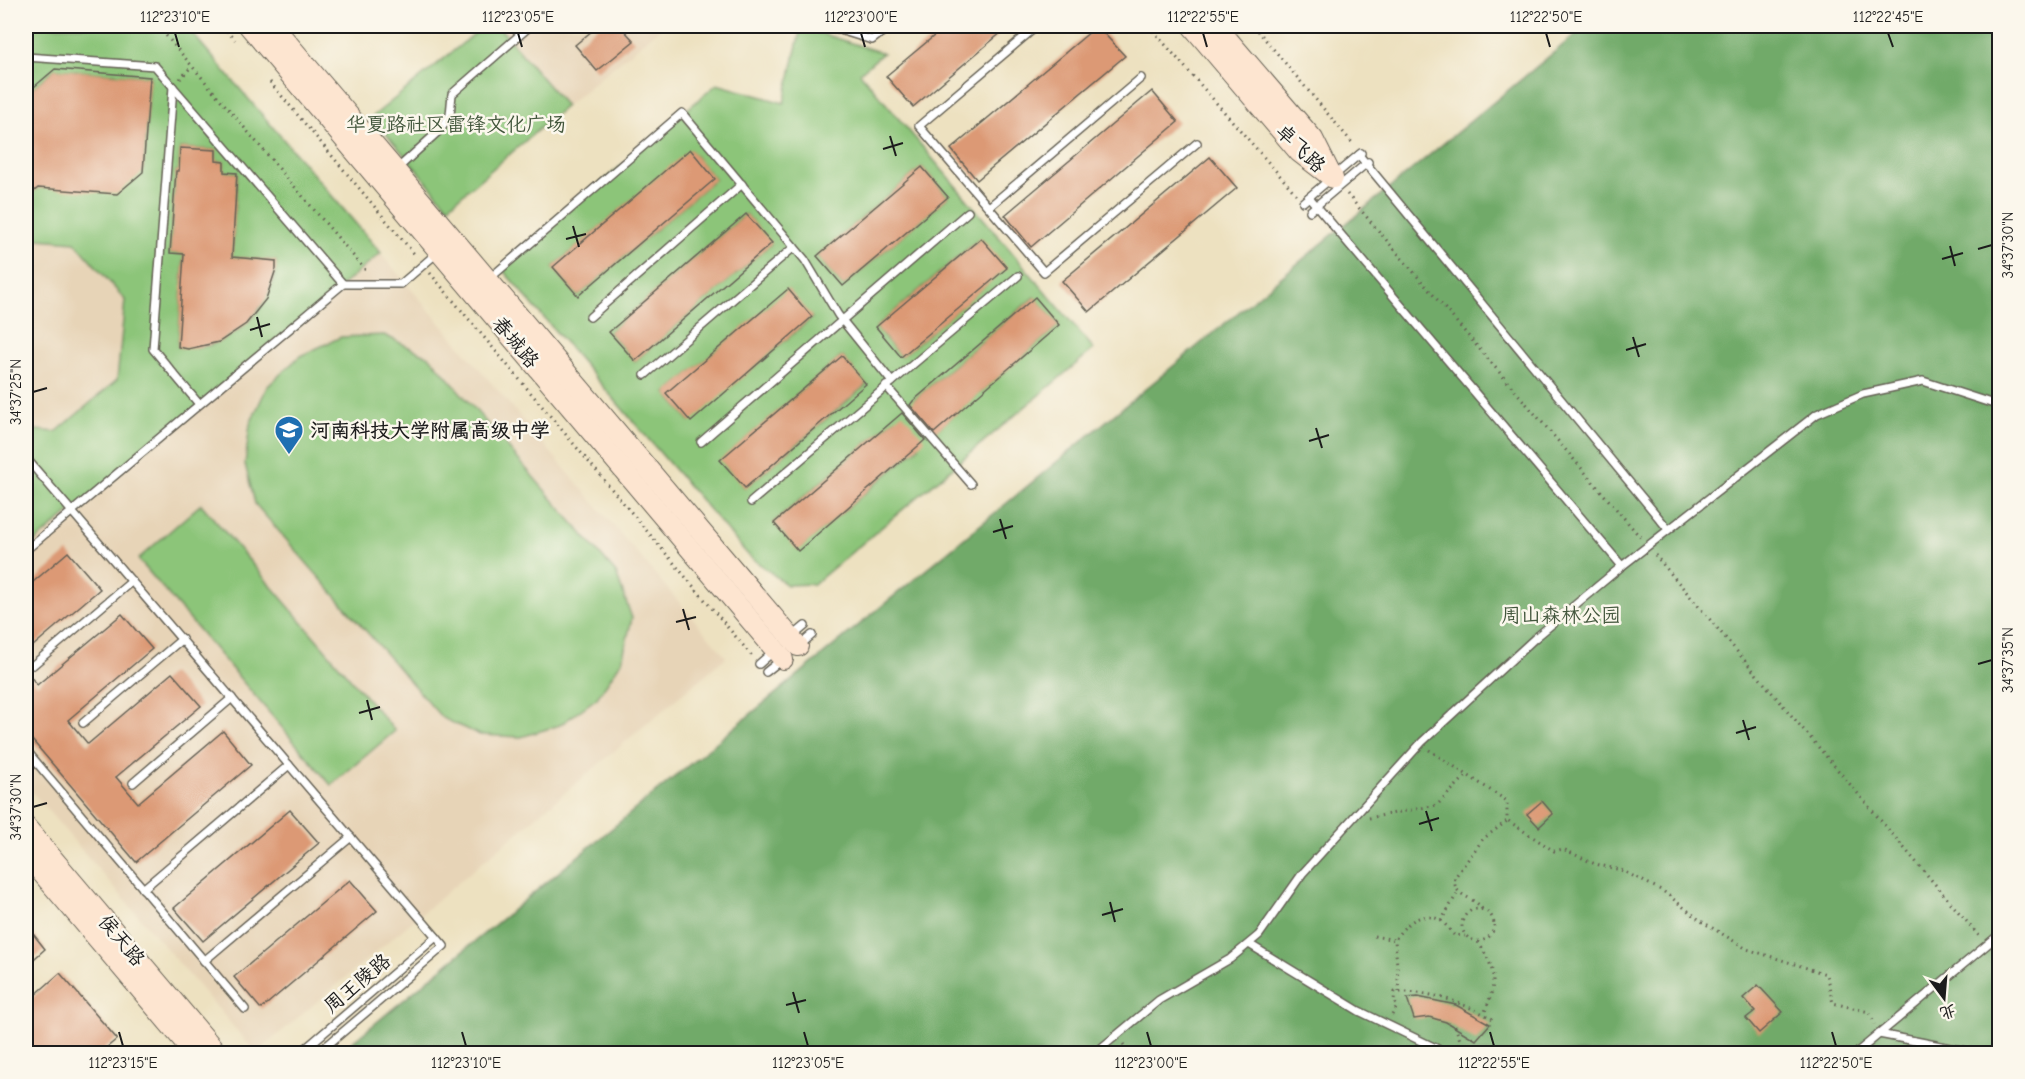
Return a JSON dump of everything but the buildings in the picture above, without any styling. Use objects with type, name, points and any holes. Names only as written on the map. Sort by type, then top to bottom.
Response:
[{"type":"street","name":"春城路","points":[[249,26],[388,176]]},
{"type":"street","name":"春城路","points":[[273,26],[388,176],[446,246],[794,642]]},
{"type":"street","name":"卓飞路","points":[[1192,26],[1299,152],[1336,182]]},
{"type":"street","name":"卓飞路","points":[[1216,26],[1313,139],[1336,182]]},
{"type":"street","name":"春城路","points":[[446,246],[487,281],[794,642]]},
{"type":"street","name":"侯天路","points":[[26,828],[218,1053]]},
{"type":"street","name":"侯天路","points":[[26,854],[195,1053]]},
{"type":"lane","points":[[388,176],[441,129],[450,115],[452,94],[530,26]]},
{"type":"lane","points":[[827,26],[872,40],[890,26]]},
{"type":"lane","points":[[1037,26],[919,126],[1044,272],[1197,143]]},
{"type":"lane","points":[[26,57],[155,66],[343,284]]},
{"type":"lane","points":[[989,207],[1142,78]]},
{"type":"lane","points":[[173,87],[153,349],[199,404]]},
{"type":"lane","points":[[487,281],[682,113],[794,247],[842,320],[889,384],[971,484]]},
{"type":"lane","points":[[1313,209],[1360,154],[1668,529]]},
{"type":"lane","points":[[1367,163],[1306,200],[1622,566]]},
{"type":"lane","points":[[590,316],[742,184]]},
{"type":"lane","points":[[701,442],[968,212]]},
{"type":"lane","points":[[26,550],[343,284],[401,284],[446,246]]},
{"type":"lane","points":[[645,375],[794,247]]},
{"type":"lane","points":[[751,502],[1017,276]]},
{"type":"lane","points":[[1094,1053],[1159,1000],[1230,959],[1249,944],[1259,935],[1302,874],[1420,745],[1534,639],[1647,545],[1761,460],[1817,414],[1863,394],[1923,381],[2000,406]]},
{"type":"lane","points":[[26,458],[436,937]]},
{"type":"lane","points":[[33,665],[132,581]]},
{"type":"lane","points":[[83,723],[182,639]]},
{"type":"lane","points":[[759,664],[794,642]]},
{"type":"lane","points":[[766,672],[794,642]]},
{"type":"lane","points":[[133,783],[232,698]]},
{"type":"lane","points":[[26,750],[245,1009]]},
{"type":"lane","points":[[143,889],[290,765]]},
{"type":"lane","points":[[204,961],[351,837]]},
{"type":"lane","points":[[1855,1053],[2000,934]]},
{"type":"lane","name":"周王陵路","points":[[299,1053],[436,937],[444,946],[317,1053]]},
{"type":"lane","points":[[1249,944],[1273,961],[1387,1024],[1448,1053]]},
{"type":"lane","points":[[1879,1034],[1982,1053]]},
{"type":"path","points":[[26,33],[28,26]]},
{"type":"path","points":[[223,26],[237,43]]},
{"type":"path","points":[[1149,26],[1306,200]]},
{"type":"path","points":[[1254,26],[1360,154]]},
{"type":"path","points":[[126,28],[163,32],[377,284]]},
{"type":"path","points":[[173,87],[192,66]]},
{"type":"path","points":[[267,79],[759,664]]},
{"type":"path","points":[[1336,182],[1986,944]]},
{"type":"path","points":[[1420,745],[1507,801],[1507,820]]},
{"type":"path","points":[[1349,822],[1437,805],[1467,775]]},
{"type":"path","points":[[1478,942],[1488,939],[1494,930],[1491,915],[1482,909],[1478,902],[1458,892],[1454,883],[1461,866],[1483,839],[1507,820]]},
{"type":"path","points":[[1507,820],[1554,851],[1563,849],[1595,864],[1620,870],[1663,891],[1701,921],[1747,949],[1826,974],[1833,1003],[1869,1012],[1879,1034]]},
{"type":"path","points":[[1441,921],[1458,892]]},
{"type":"path","points":[[1465,936],[1461,929],[1463,918],[1471,910],[1482,909]]},
{"type":"path","points":[[1399,992],[1395,940],[1400,931],[1415,919],[1424,917],[1441,921],[1454,935],[1465,936],[1478,942],[1492,965],[1495,978],[1484,1014]]},
{"type":"path","points":[[1374,936],[1395,940]]},
{"type":"path","points":[[1387,1024],[1397,1007],[1394,1000],[1395,992],[1432,994],[1460,1002],[1493,1019]]},
{"type":"path","points":[[1455,1026],[1460,1040],[1455,1053]]},
{"type":"shaded area","name":"河南科技大学附属高级中学","points":[[26,26],[186,26],[726,657],[256,1053],[26,785]]},
{"type":"shaded area","points":[[498,26],[663,26],[566,106]]},
{"type":"green space","points":[[26,26],[186,26],[381,253],[26,549],[26,429],[56,432],[117,380],[125,300],[75,242],[26,238],[26,198],[38,188],[143,172],[150,77],[55,69],[28,92],[26,125]],"holes":[[[180,148],[216,150],[216,161],[224,162],[224,172],[237,173],[232,257],[276,261],[274,278],[268,295],[245,325],[213,344],[195,348],[178,347],[184,254],[170,253],[176,171],[179,171]]]},
{"type":"green space","name":"华夏路社区雷锋文化广场","points":[[484,26],[498,26],[566,106],[448,207],[372,117]]},
{"type":"green space","name":"周山森林公园","points":[[1586,26],[1999,26],[1999,1053],[338,1054]]},
{"type":"green space","points":[[801,27],[883,53],[860,73],[1094,349],[814,584],[787,585],[749,556],[501,268],[717,84],[784,103]],"holes":[[[690,150],[715,179],[578,296],[553,267]],[[922,167],[948,197],[843,286],[817,256]],[[746,214],[771,244],[635,361],[609,332]],[[980,238],[1006,268],[901,357],[876,327]],[[788,290],[812,318],[690,421],[666,393]],[[1034,297],[1059,325],[938,429],[914,400]],[[842,356],[866,385],[745,488],[721,460]],[[895,419],[919,447],[798,550],[774,522]]]},
{"type":"green space","points":[[384,335],[430,357],[616,573],[632,618],[622,661],[597,698],[560,725],[521,737],[480,735],[442,718],[255,504],[245,464],[250,424],[267,387],[300,356],[341,337]]},
{"type":"green space","points":[[201,504],[395,731],[331,785],[138,559]]},
{"type":"place","name":"河南科技大学附属高级中学","points":[[289,456]]}]
